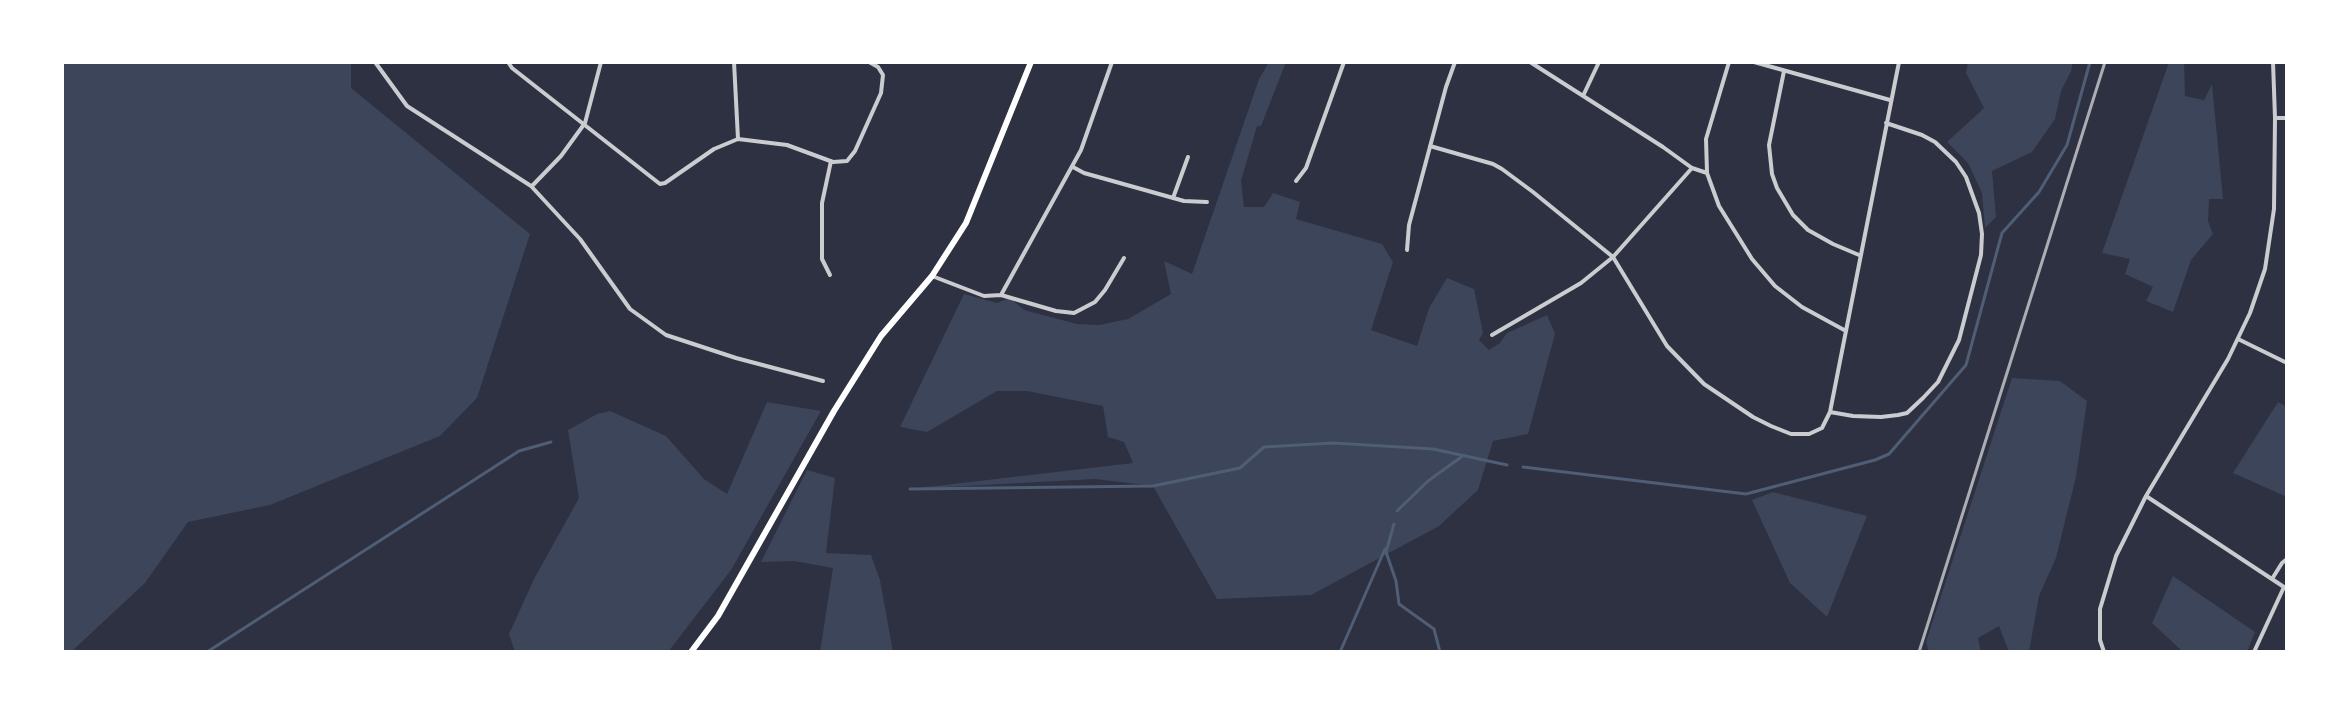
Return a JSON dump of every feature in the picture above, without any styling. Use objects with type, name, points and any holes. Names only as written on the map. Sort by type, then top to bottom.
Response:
[{"type":"main road","points":[[691,652],[718,616],[834,411],[881,336],[932,276],[966,223],[1031,62]]},
{"type":"street","points":[[375,62],[407,106],[531,186],[580,239],[630,309],[666,335],[823,381]]},
{"type":"street","points":[[508,62],[660,184],[714,149],[738,139],[787,145],[831,161],[847,161],[855,151],[881,93],[883,75],[878,67],[869,62]]},
{"type":"street","points":[[531,186],[561,156],[585,123],[601,62]]},
{"type":"street","points":[[734,62],[738,139]]},
{"type":"street","points":[[1001,295],[1073,167],[1112,62]]},
{"type":"street","points":[[1296,181],[1306,168],[1344,62]]},
{"type":"street","points":[[1407,250],[1409,225],[1455,62]]},
{"type":"street","points":[[1530,62],[1692,168],[1707,173]]},
{"type":"street","points":[[1583,96],[1599,62]]},
{"type":"street","points":[[1729,62],[1706,139],[1707,173],[1719,206],[1767,277],[1802,307],[1846,331]]},
{"type":"street","points":[[1754,62],[1890,100]]},
{"type":"street","points":[[1430,146],[1502,169],[1613,257],[1667,346],[1720,396],[1753,417],[1791,434],[1815,433],[1822,428],[1830,412],[1899,62]]},
{"type":"street","points":[[2104,652],[2099,626],[2105,590],[2116,556],[2146,496],[2238,339],[2259,290],[2274,209],[2273,62]]},
{"type":"street","points":[[1784,71],[1769,145],[1777,188],[1793,215],[1808,230],[1860,255]]},
{"type":"street","points":[[2275,118],[2287,118]]},
{"type":"street","points":[[1830,412],[1853,416],[1898,415],[1907,413],[1923,398],[1938,382],[1959,340],[1981,255],[1979,213],[1966,177],[1956,162],[1935,142],[1885,123]]},
{"type":"street","points":[[1173,198],[1188,157]]},
{"type":"street","points":[[830,275],[822,259],[822,203],[831,161]]},
{"type":"street","points":[[1073,167],[1084,173],[1184,201],[1207,202]]},
{"type":"street","points":[[1492,335],[1581,283],[1613,257],[1692,168]]},
{"type":"street","points":[[932,276],[984,296],[1001,295],[1074,313],[1095,302],[1124,258]]},
{"type":"street","points":[[2238,339],[2287,363]]},
{"type":"street","points":[[2146,496],[2285,588],[2254,652]]},
{"type":"street","points":[[2272,579],[2287,559]]},
{"type":"shaded area","points":[[62,62],[351,62],[351,88],[530,234],[477,398],[440,436],[270,505],[188,522],[145,583],[71,652],[62,652]]},
{"type":"shaded area","points":[[1269,62],[1286,62],[1261,126],[1257,126],[1241,181],[1244,207],[1264,207],[1273,193],[1300,202],[1296,219],[1382,244],[1393,262],[1371,330],[1417,346],[1429,308],[1447,278],[1474,289],[1483,333],[1479,340],[1489,350],[1500,343],[1507,333],[1547,315],[1555,334],[1528,434],[1493,441],[1478,490],[1439,526],[1311,595],[1217,599],[1153,486],[1095,479],[910,489],[1133,463],[1124,442],[1108,437],[1103,406],[1027,391],[997,391],[927,432],[900,427],[964,294],[997,303],[1010,298],[1024,310],[1077,324],[1099,325],[1128,319],[1171,294],[1164,261],[1192,274],[1259,79]]},
{"type":"shaded area","points":[[1968,62],[2073,62],[2061,91],[2055,119],[2032,152],[1992,171],[1996,217],[1985,228],[1982,193],[1968,163],[1947,142],[1984,108],[1966,73]]},
{"type":"shaded area","points":[[2169,62],[2184,62],[2185,96],[2204,100],[2212,84],[2223,199],[2209,199],[2208,221],[2213,234],[2191,260],[2173,312],[2146,301],[2153,287],[2125,274],[2130,259],[2102,253]]},
{"type":"shaded area","points":[[2012,378],[2060,381],[2087,401],[2076,477],[2056,558],[2039,596],[2029,652],[2009,652],[1999,626],[1978,638],[1981,652],[1929,652],[1926,642]]},
{"type":"shaded area","points":[[767,402],[821,411],[731,570],[668,652],[515,652],[509,634],[534,579],[579,498],[568,430],[597,414],[610,411],[666,436],[704,479],[727,494]]},
{"type":"shaded area","points":[[2278,402],[2287,407],[2287,497],[2233,473]]},
{"type":"shaded area","points":[[807,470],[835,478],[826,553],[871,555],[880,580],[893,652],[820,652],[833,568],[794,561],[761,562]]},
{"type":"shaded area","points":[[1773,492],[1867,516],[1827,617],[1790,583],[1752,500]]},
{"type":"shaded area","points":[[2173,576],[2255,632],[2247,652],[2183,652],[2152,623]]},
{"type":"waterway","points":[[1523,467],[1746,494],[1889,454],[1966,365],[2002,233],[2039,192],[2067,145],[2090,62]]},
{"type":"waterway","points":[[207,652],[519,451],[551,442]]},
{"type":"waterway","points":[[910,489],[1153,486],[1240,468],[1264,447],[1333,443],[1433,449],[1507,465]]},
{"type":"waterway","points":[[1397,511],[1428,481],[1464,455]]},
{"type":"waterway","points":[[1394,524],[1386,552],[1396,581],[1399,604],[1434,629],[1440,652]]},
{"type":"waterway","points":[[1340,652],[1385,549]]},
{"type":"railway","points":[[1919,652],[2105,62]]}]
